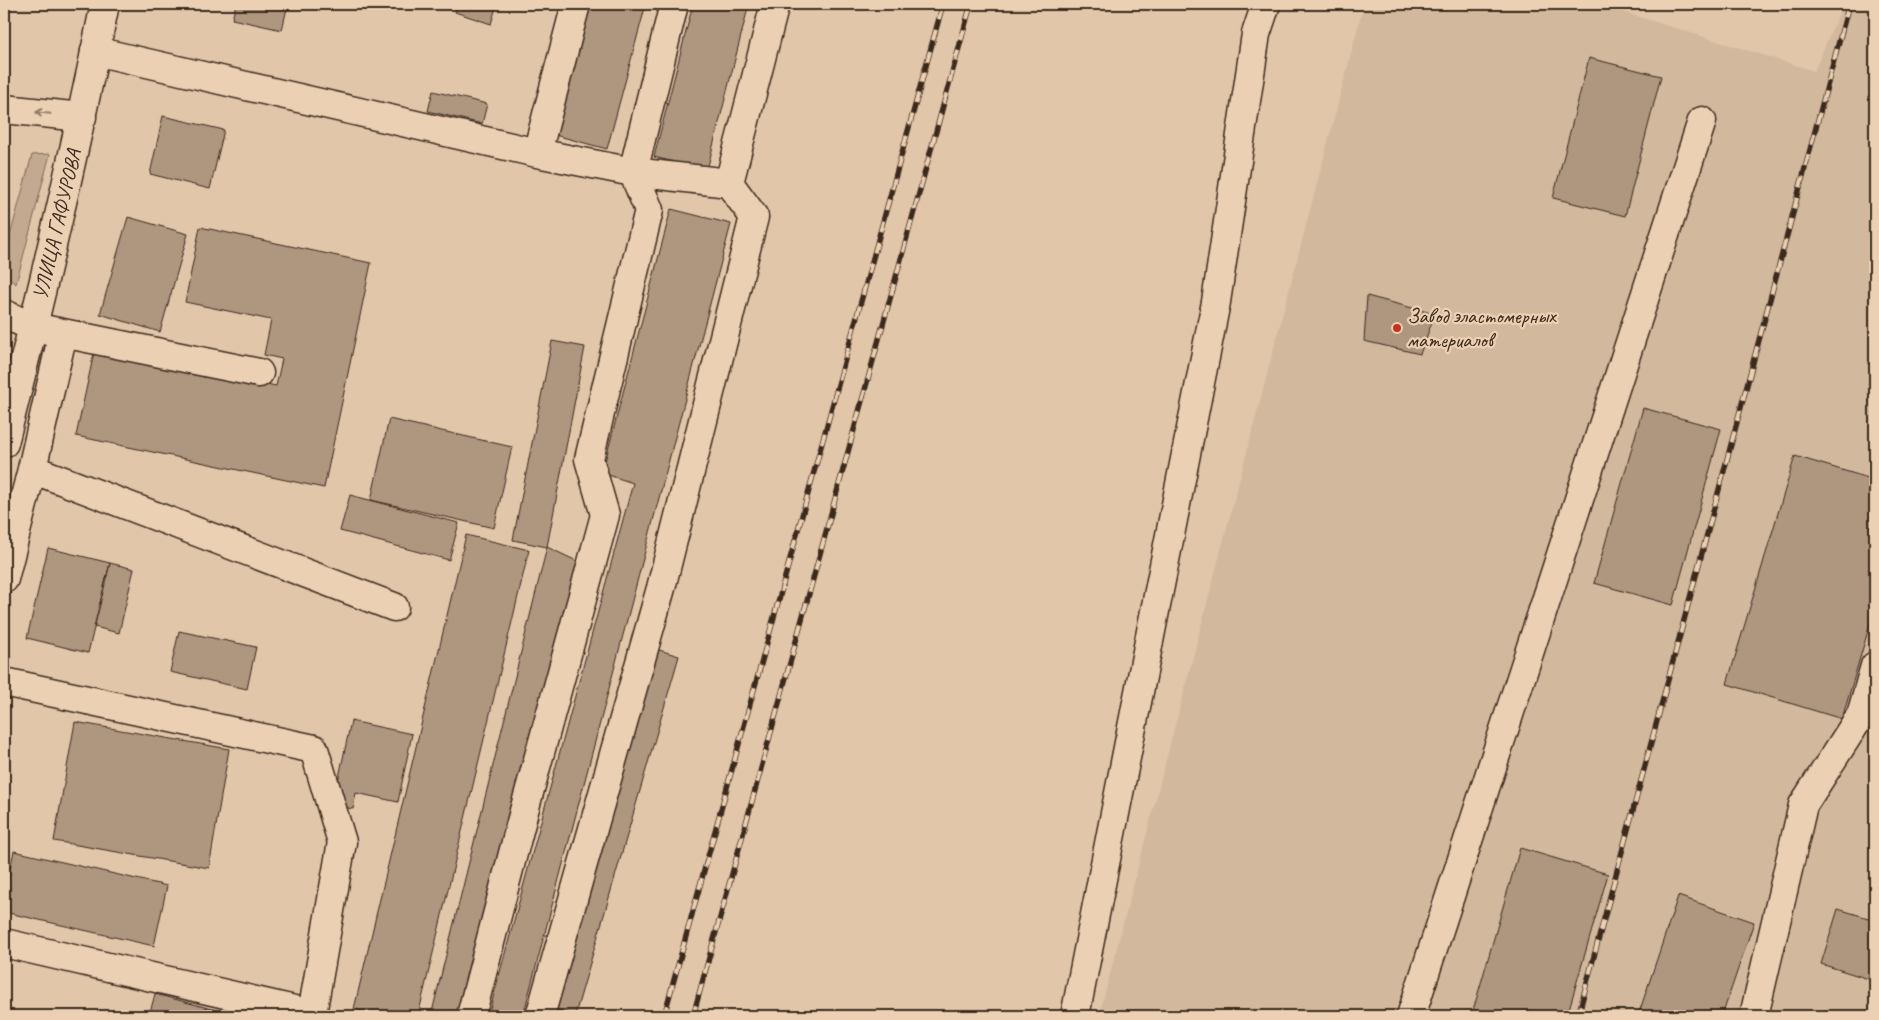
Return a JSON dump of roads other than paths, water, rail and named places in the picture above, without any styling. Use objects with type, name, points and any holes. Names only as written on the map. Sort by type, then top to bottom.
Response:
[{"type":"main road","name":"УЛИЦА ГАФУРОВА","points":[[4,443],[82,117],[105,4]]},
{"type":"main road","points":[[537,153],[576,4]]},
{"type":"main road","points":[[471,1016],[524,811],[605,515],[589,459],[649,210],[633,172],[674,4]]},
{"type":"main road","points":[[730,183],[776,4]]},
{"type":"main road","points":[[1075,1016],[1216,302],[1256,34],[1266,4]]},
{"type":"main road","points":[[95,51],[537,153],[633,172],[730,183],[754,217],[662,588],[540,1016]]},
{"type":"main road","points":[[4,109],[82,117]]},
{"type":"main road","points":[[1410,1016],[1702,121]]},
{"type":"main road","points":[[4,314],[33,327],[259,373]]},
{"type":"main road","points":[[4,579],[32,469],[63,333]]},
{"type":"main road","points":[[32,469],[394,607]]},
{"type":"main road","points":[[1754,1016],[1803,805],[1860,715],[1875,666]]},
{"type":"main road","points":[[4,682],[314,749],[342,842],[312,1014],[4,944]]},
{"type":"railway","points":[[664,1016],[943,4]]},
{"type":"railway","points":[[693,1016],[971,4]]},
{"type":"railway","points":[[1578,1016],[1849,4]]},
{"type":"place","name":"Завод эластомерных материалов","points":[[1397,328]]}]
